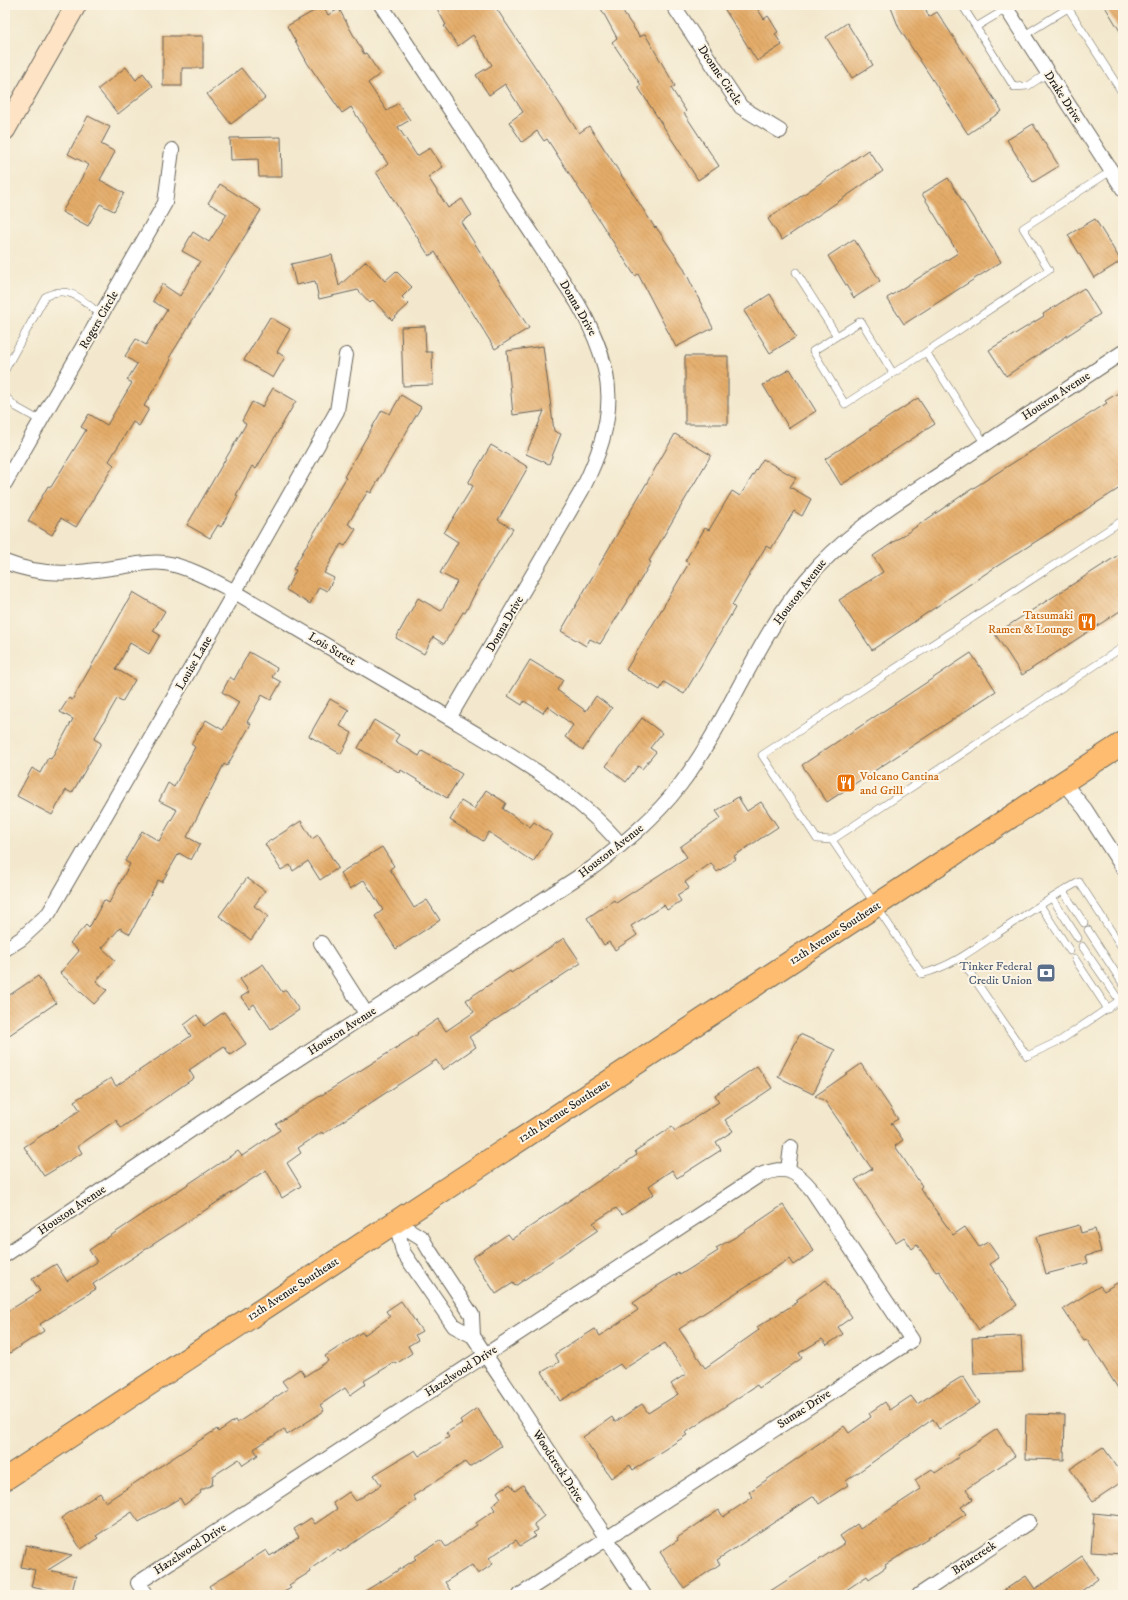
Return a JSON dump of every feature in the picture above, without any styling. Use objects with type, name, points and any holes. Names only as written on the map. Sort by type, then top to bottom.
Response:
[{"type":"main road","name":"12th Avenue Southeast","points":[[5,1479],[1123,743]]},
{"type":"street","points":[[5,130],[76,5]]},
{"type":"street","name":"Donna Drive","points":[[381,5],[577,302],[597,343],[607,380],[608,414],[606,432],[596,462],[566,517],[449,718]]},
{"type":"street","name":"Deonne Circle","points":[[673,5],[741,107],[780,131]]},
{"type":"street","name":"Drake Drive","points":[[1005,7],[1123,189]]},
{"type":"street","name":"Rogers Circle","points":[[5,483],[165,203],[172,150]]},
{"type":"street","name":"Houston Avenue","points":[[5,1254],[258,1085],[592,868],[621,845],[642,827],[680,785],[698,758],[779,616],[805,581],[829,554],[876,517],[1123,352]]},
{"type":"street","name":"Louise Lane","points":[[5,949],[21,939],[49,913],[235,592],[336,412],[346,355]]},
{"type":"street","name":"Lois Street","points":[[5,562],[44,573],[60,574],[137,564],[166,563],[210,580],[235,592],[514,755],[552,783],[606,828],[621,845]]},
{"type":"street","points":[[1063,782],[1085,809],[1123,868]]},
{"type":"street","points":[[321,943],[367,1015]]},
{"type":"street","points":[[788,1170],[791,1147]]},
{"type":"street","name":"Hazelwood Drive","points":[[147,1595],[138,1583],[758,1176],[777,1169],[788,1170]]},
{"type":"street","name":"Sumac Drive","points":[[520,1595],[912,1340],[812,1190],[802,1178],[788,1170]]},
{"type":"street","name":"Woodcreek Drive","points":[[396,1222],[403,1252],[454,1326],[473,1336]]},
{"type":"street","name":"Woodcreek Drive","points":[[396,1222],[422,1238],[430,1250],[472,1315],[473,1336],[644,1595]]},
{"type":"street","name":"Briarcreek","points":[[919,1595],[1029,1522]]},
{"type":"lane","points":[[962,5],[1014,87],[1028,86],[1048,73]]},
{"type":"lane","points":[[976,27],[1005,7]]},
{"type":"lane","points":[[1023,36],[1068,8],[1123,94]]},
{"type":"lane","points":[[893,373],[861,321],[813,351],[845,404],[926,352],[1049,270],[1023,228],[1111,171]]},
{"type":"lane","points":[[796,272],[837,336]]},
{"type":"lane","points":[[5,370],[45,298],[55,291],[66,292],[83,300],[101,315]]},
{"type":"lane","points":[[926,352],[985,444]]},
{"type":"lane","points":[[5,396],[16,407],[41,420]]},
{"type":"lane","points":[[1123,520],[762,755],[816,839],[832,840],[1123,647]]},
{"type":"lane","points":[[832,840],[922,974],[943,968],[960,958],[1040,905],[1078,882],[1123,949]]},
{"type":"lane","points":[[1063,891],[1084,923]]},
{"type":"lane","points":[[1052,898],[1078,938]]},
{"type":"lane","points":[[1040,905],[1070,951]]},
{"type":"lane","points":[[1088,930],[1123,984]]},
{"type":"lane","points":[[960,958],[1027,1056],[1061,1040],[1121,999],[1082,946]]},
{"type":"lane","points":[[1075,959],[1108,1009]]},
{"type":"building","points":[[435,5],[494,5],[579,133],[589,126],[655,228],[656,227],[683,267],[713,328],[676,347],[638,274],[635,276],[547,139],[544,141],[537,131],[522,142],[509,122],[523,112],[505,84],[489,95],[476,75],[492,65],[473,35],[458,46],[444,26],[446,25]]},
{"type":"building","points":[[599,5],[618,5],[640,37],[645,34],[675,86],[671,88],[686,111],[684,113],[719,166],[698,180],[638,87],[641,85],[612,42],[617,38]]},
{"type":"building","points":[[722,5],[755,5],[764,19],[768,16],[778,32],[775,34],[782,45],[757,61]]},
{"type":"building","points":[[890,5],[924,5],[929,17],[937,12],[1002,111],[968,134],[899,28]]},
{"type":"building","points":[[1104,5],[1123,5],[1123,36]]},
{"type":"building","points":[[323,6],[328,15],[339,9],[364,54],[366,53],[380,74],[368,83],[387,111],[398,103],[410,120],[398,127],[417,156],[430,148],[443,167],[428,177],[448,208],[462,199],[472,215],[461,222],[529,328],[495,349],[435,252],[429,256],[376,172],[388,164],[351,107],[342,113],[308,64],[287,26]]},
{"type":"building","points":[[847,23],[873,65],[852,78],[826,37]]},
{"type":"building","points":[[163,36],[203,36],[203,68],[182,68],[182,86],[163,86]]},
{"type":"building","points":[[126,67],[136,80],[143,73],[153,86],[118,114],[98,89]]},
{"type":"building","points":[[241,68],[265,98],[231,124],[207,94]]},
{"type":"building","points":[[88,116],[110,127],[101,144],[115,152],[100,180],[124,193],[114,211],[100,204],[88,226],[62,212],[89,165],[68,154]]},
{"type":"building","points":[[1033,124],[1059,166],[1033,182],[1007,140]]},
{"type":"building","points":[[281,137],[282,177],[259,177],[258,159],[231,160],[230,138]]},
{"type":"building","points":[[868,150],[883,171],[782,240],[768,219]]},
{"type":"building","points":[[948,178],[1001,262],[904,324],[887,298],[958,253],[922,194]]},
{"type":"building","points":[[220,184],[261,210],[169,358],[171,360],[144,406],[149,409],[139,426],[133,422],[109,461],[114,465],[76,527],[61,518],[52,535],[28,521],[48,486],[51,487],[86,430],[81,427],[89,414],[107,425],[132,383],[127,380],[137,364],[125,356],[136,339],[146,345],[167,310],[153,301],[162,284],[180,296],[200,261],[182,251],[193,232],[209,242],[227,214],[208,203]]},
{"type":"building","points":[[1095,219],[1121,261],[1094,278],[1068,235]]},
{"type":"building","points":[[854,239],[880,281],[854,298],[828,256]]},
{"type":"building","points":[[332,255],[339,286],[366,261],[385,281],[396,271],[412,287],[402,297],[409,304],[392,320],[373,300],[370,303],[358,290],[319,299],[315,281],[296,285],[291,264]]},
{"type":"building","points":[[1084,288],[1100,314],[1006,376],[989,350],[1044,316],[1043,314]]},
{"type":"building","points":[[770,294],[796,337],[770,353],[744,311]]},
{"type":"building","points":[[270,317],[290,329],[277,352],[285,357],[273,378],[244,360]]},
{"type":"building","points":[[425,326],[426,352],[432,352],[433,385],[403,386],[401,327]]},
{"type":"building","points":[[543,346],[554,431],[561,434],[549,464],[526,454],[544,411],[513,415],[507,351]]},
{"type":"building","points":[[685,356],[728,356],[728,424],[685,424]]},
{"type":"building","points":[[790,369],[816,411],[789,428],[763,385]]},
{"type":"building","points":[[273,388],[296,401],[256,469],[252,466],[221,527],[218,525],[210,538],[187,525],[246,424],[242,421],[252,402],[262,407]]},
{"type":"building","points":[[1123,390],[1123,486],[991,570],[872,650],[839,600],[883,572],[873,556],[964,494],[1107,403],[1105,401]]},
{"type":"building","points":[[401,395],[421,407],[371,493],[368,491],[348,524],[356,529],[345,546],[341,544],[324,573],[334,578],[327,591],[319,587],[310,604],[286,590],[296,570],[293,569],[346,478],[344,477],[382,410],[390,414]]},
{"type":"building","points":[[918,398],[935,424],[841,485],[825,459]]},
{"type":"building","points":[[675,434],[711,455],[649,561],[651,562],[600,644],[590,639],[586,646],[561,631]]},
{"type":"building","points":[[491,445],[528,467],[498,520],[513,529],[485,574],[465,613],[463,612],[444,644],[433,637],[424,654],[396,638],[418,598],[441,611],[457,582],[440,573],[458,542],[444,533],[473,486],[468,483]]},
{"type":"building","points":[[763,459],[796,478],[790,487],[811,499],[802,516],[794,511],[771,549],[766,546],[732,605],[735,608],[684,694],[664,682],[660,690],[626,670],[689,563],[685,561],[705,528],[709,530],[732,491],[740,496]]},
{"type":"building","points":[[1123,552],[1123,609],[1022,675],[995,634]]},
{"type":"building","points":[[133,592],[165,611],[153,631],[160,635],[149,654],[130,643],[116,669],[135,680],[122,702],[117,699],[94,739],[101,743],[72,793],[66,790],[52,815],[17,796],[32,768],[40,773],[48,758],[51,759],[73,719],[60,712],[69,698],[72,700]]},
{"type":"building","points":[[249,652],[277,668],[272,677],[281,682],[271,700],[262,695],[247,722],[251,724],[227,766],[224,764],[187,837],[200,844],[191,860],[179,853],[162,882],[158,880],[130,934],[120,928],[102,948],[115,960],[96,981],[107,990],[94,1004],[60,973],[79,951],[70,943],[86,925],[89,928],[104,900],[109,903],[130,864],[125,861],[142,831],[159,841],[177,810],[159,801],[168,783],[174,787],[195,747],[191,744],[206,720],[223,730],[239,702],[222,692],[230,677],[234,680]]},
{"type":"building","points":[[971,653],[996,691],[827,802],[802,765]]},
{"type":"building","points":[[530,660],[563,680],[557,690],[586,711],[596,696],[612,708],[583,750],[565,737],[573,725],[547,706],[543,713],[524,701],[522,705],[508,696]]},
{"type":"building","points":[[330,699],[349,710],[340,726],[352,733],[341,754],[309,736]]},
{"type":"building","points":[[642,718],[662,733],[650,748],[656,752],[642,769],[638,766],[626,782],[606,766]]},
{"type":"building","points":[[374,720],[399,735],[395,741],[419,756],[422,751],[462,774],[447,798],[401,770],[400,773],[358,748]]},
{"type":"building","points":[[486,790],[506,803],[503,809],[530,827],[534,822],[552,834],[533,862],[489,832],[483,841],[450,820],[461,801],[474,809]]},
{"type":"building","points":[[738,797],[747,811],[761,802],[778,827],[734,856],[736,859],[717,872],[711,863],[685,882],[689,888],[677,895],[681,901],[667,910],[664,905],[631,926],[637,935],[615,950],[609,942],[604,945],[587,918],[614,900],[616,903],[687,857],[680,847],[721,818],[716,811]]},
{"type":"building","points":[[301,821],[312,839],[318,835],[338,868],[320,880],[308,861],[293,871],[290,865],[281,870],[265,844]]},
{"type":"building","points":[[382,847],[394,866],[390,869],[414,908],[427,900],[440,920],[396,949],[375,916],[383,910],[364,880],[350,889],[340,873]]},
{"type":"building","points":[[247,878],[265,891],[254,906],[268,916],[251,940],[219,916]]},
{"type":"building","points":[[564,938],[581,963],[469,1037],[476,1047],[443,1070],[436,1060],[323,1134],[322,1132],[298,1148],[301,1153],[287,1163],[301,1186],[282,1198],[266,1170],[93,1284],[96,1289],[40,1324],[44,1331],[5,1356],[5,1313],[40,1291],[32,1279],[56,1264],[67,1281],[97,1262],[89,1250],[238,1151],[242,1156],[280,1130],[276,1124],[418,1034],[417,1033],[438,1019],[446,1031],[474,1012],[466,1000],[510,971],[511,973]]},
{"type":"building","points":[[263,964],[282,992],[286,990],[299,1010],[271,1029],[254,1004],[249,1008],[241,997],[249,992],[240,979]]},
{"type":"building","points":[[38,976],[56,1003],[5,1038],[5,998]]},
{"type":"building","points":[[224,1012],[246,1044],[230,1055],[224,1046],[189,1070],[194,1078],[121,1128],[116,1120],[78,1146],[82,1153],[44,1176],[24,1147],[80,1110],[74,1101],[111,1078],[116,1086],[191,1036],[184,1025],[197,1015],[204,1026]]},
{"type":"building","points":[[800,1034],[835,1050],[813,1094],[778,1077]]},
{"type":"building","points":[[861,1064],[898,1119],[891,1123],[903,1140],[895,1146],[922,1186],[920,1188],[953,1235],[965,1227],[979,1247],[988,1242],[999,1258],[990,1264],[1017,1305],[979,1330],[939,1271],[936,1272],[917,1245],[912,1249],[904,1237],[896,1242],[855,1180],[872,1169],[825,1101],[815,1096]]},
{"type":"building","points":[[757,1066],[772,1088],[725,1120],[733,1131],[716,1142],[721,1150],[677,1178],[672,1170],[649,1186],[654,1194],[622,1215],[616,1208],[593,1223],[598,1230],[515,1286],[513,1283],[496,1294],[472,1258],[508,1234],[512,1239],[637,1155],[635,1151],[672,1127],[675,1131],[719,1102],[715,1095]]},
{"type":"building","points":[[783,1205],[814,1251],[793,1265],[789,1259],[679,1329],[705,1368],[759,1330],[757,1327],[798,1302],[796,1300],[826,1280],[852,1317],[838,1327],[843,1334],[827,1345],[822,1339],[799,1353],[802,1358],[759,1388],[757,1385],[685,1433],[687,1435],[633,1470],[630,1465],[611,1478],[583,1437],[612,1417],[615,1422],[642,1404],[648,1413],[678,1394],[671,1384],[686,1374],[665,1343],[624,1369],[620,1364],[560,1401],[542,1372],[559,1362],[555,1354],[595,1329],[600,1336],[638,1310],[633,1303],[659,1285],[679,1273],[680,1275],[718,1251],[716,1248],[734,1238]]},
{"type":"building","points":[[1079,1225],[1081,1233],[1095,1229],[1101,1252],[1086,1256],[1088,1263],[1046,1274],[1036,1237]]},
{"type":"building","points":[[1117,1283],[1123,1293],[1123,1396],[1087,1340],[1084,1341],[1063,1309],[1100,1286],[1104,1291]]},
{"type":"building","points":[[401,1301],[422,1331],[415,1335],[418,1340],[408,1346],[412,1353],[396,1364],[395,1362],[364,1381],[366,1384],[350,1395],[345,1388],[320,1405],[324,1411],[287,1435],[284,1429],[254,1449],[258,1455],[243,1465],[239,1459],[213,1476],[212,1485],[200,1491],[201,1493],[184,1505],[180,1498],[139,1522],[132,1512],[96,1536],[98,1538],[81,1549],[61,1518],[100,1493],[106,1502],[217,1429],[218,1432],[235,1420],[237,1423],[288,1389],[282,1381],[300,1369],[305,1376],[328,1361],[325,1356],[362,1332],[364,1335],[390,1317],[386,1311]]},
{"type":"building","points":[[1021,1336],[1023,1372],[974,1374],[972,1338]]},
{"type":"building","points":[[963,1376],[980,1403],[939,1429],[933,1419],[846,1481],[848,1485],[819,1504],[814,1496],[717,1560],[720,1564],[684,1588],[660,1552],[678,1540],[677,1538],[719,1510],[723,1517],[753,1497],[749,1492],[844,1426],[849,1433],[871,1417],[869,1413],[885,1402],[890,1410],[911,1396],[917,1404]]},
{"type":"building","points":[[477,1408],[501,1446],[469,1467],[465,1462],[413,1496],[416,1500],[340,1552],[338,1550],[309,1570],[310,1572],[289,1585],[291,1588],[279,1595],[215,1595],[209,1586],[266,1550],[270,1556],[299,1537],[294,1529],[311,1518],[315,1524],[337,1509],[333,1503],[349,1492],[356,1501],[381,1485],[374,1475],[415,1450],[419,1456],[449,1437],[446,1433],[462,1423],[460,1420]]},
{"type":"building","points":[[1026,1414],[1065,1415],[1064,1460],[1025,1459]]},
{"type":"building","points":[[997,1429],[1015,1456],[966,1489],[973,1499],[961,1507],[966,1514],[885,1565],[886,1567],[869,1579],[867,1576],[839,1595],[764,1595],[845,1543],[840,1536],[857,1524],[860,1529],[921,1489],[915,1480],[932,1469],[935,1473],[959,1457],[958,1455]]},
{"type":"building","points":[[1103,1447],[1123,1475],[1123,1481],[1093,1501],[1070,1469]]},
{"type":"building","points":[[510,1484],[515,1491],[523,1485],[544,1516],[534,1524],[538,1530],[533,1533],[536,1536],[520,1546],[516,1540],[489,1558],[493,1564],[478,1574],[472,1565],[445,1582],[453,1595],[359,1595],[416,1559],[414,1557],[441,1540],[446,1547],[477,1525],[476,1523],[495,1510],[492,1505],[501,1498],[497,1492]]},
{"type":"building","points":[[1094,1513],[1123,1516],[1123,1554],[1091,1552]]},
{"type":"building","points":[[26,1545],[72,1555],[48,1570],[76,1576],[71,1595],[31,1587],[35,1570],[21,1567]]},
{"type":"building","points":[[1082,1556],[1098,1579],[1076,1595],[997,1595],[1026,1576],[1035,1589]]},
{"type":"place","name":"Tatsumaki Ramen & Lounge","points":[[1087,622]]},
{"type":"place","name":"Volcano Cantina and Grill","points":[[846,783]]},
{"type":"place","name":"Tinker Federal Credit Union","points":[[1046,973]]}]
